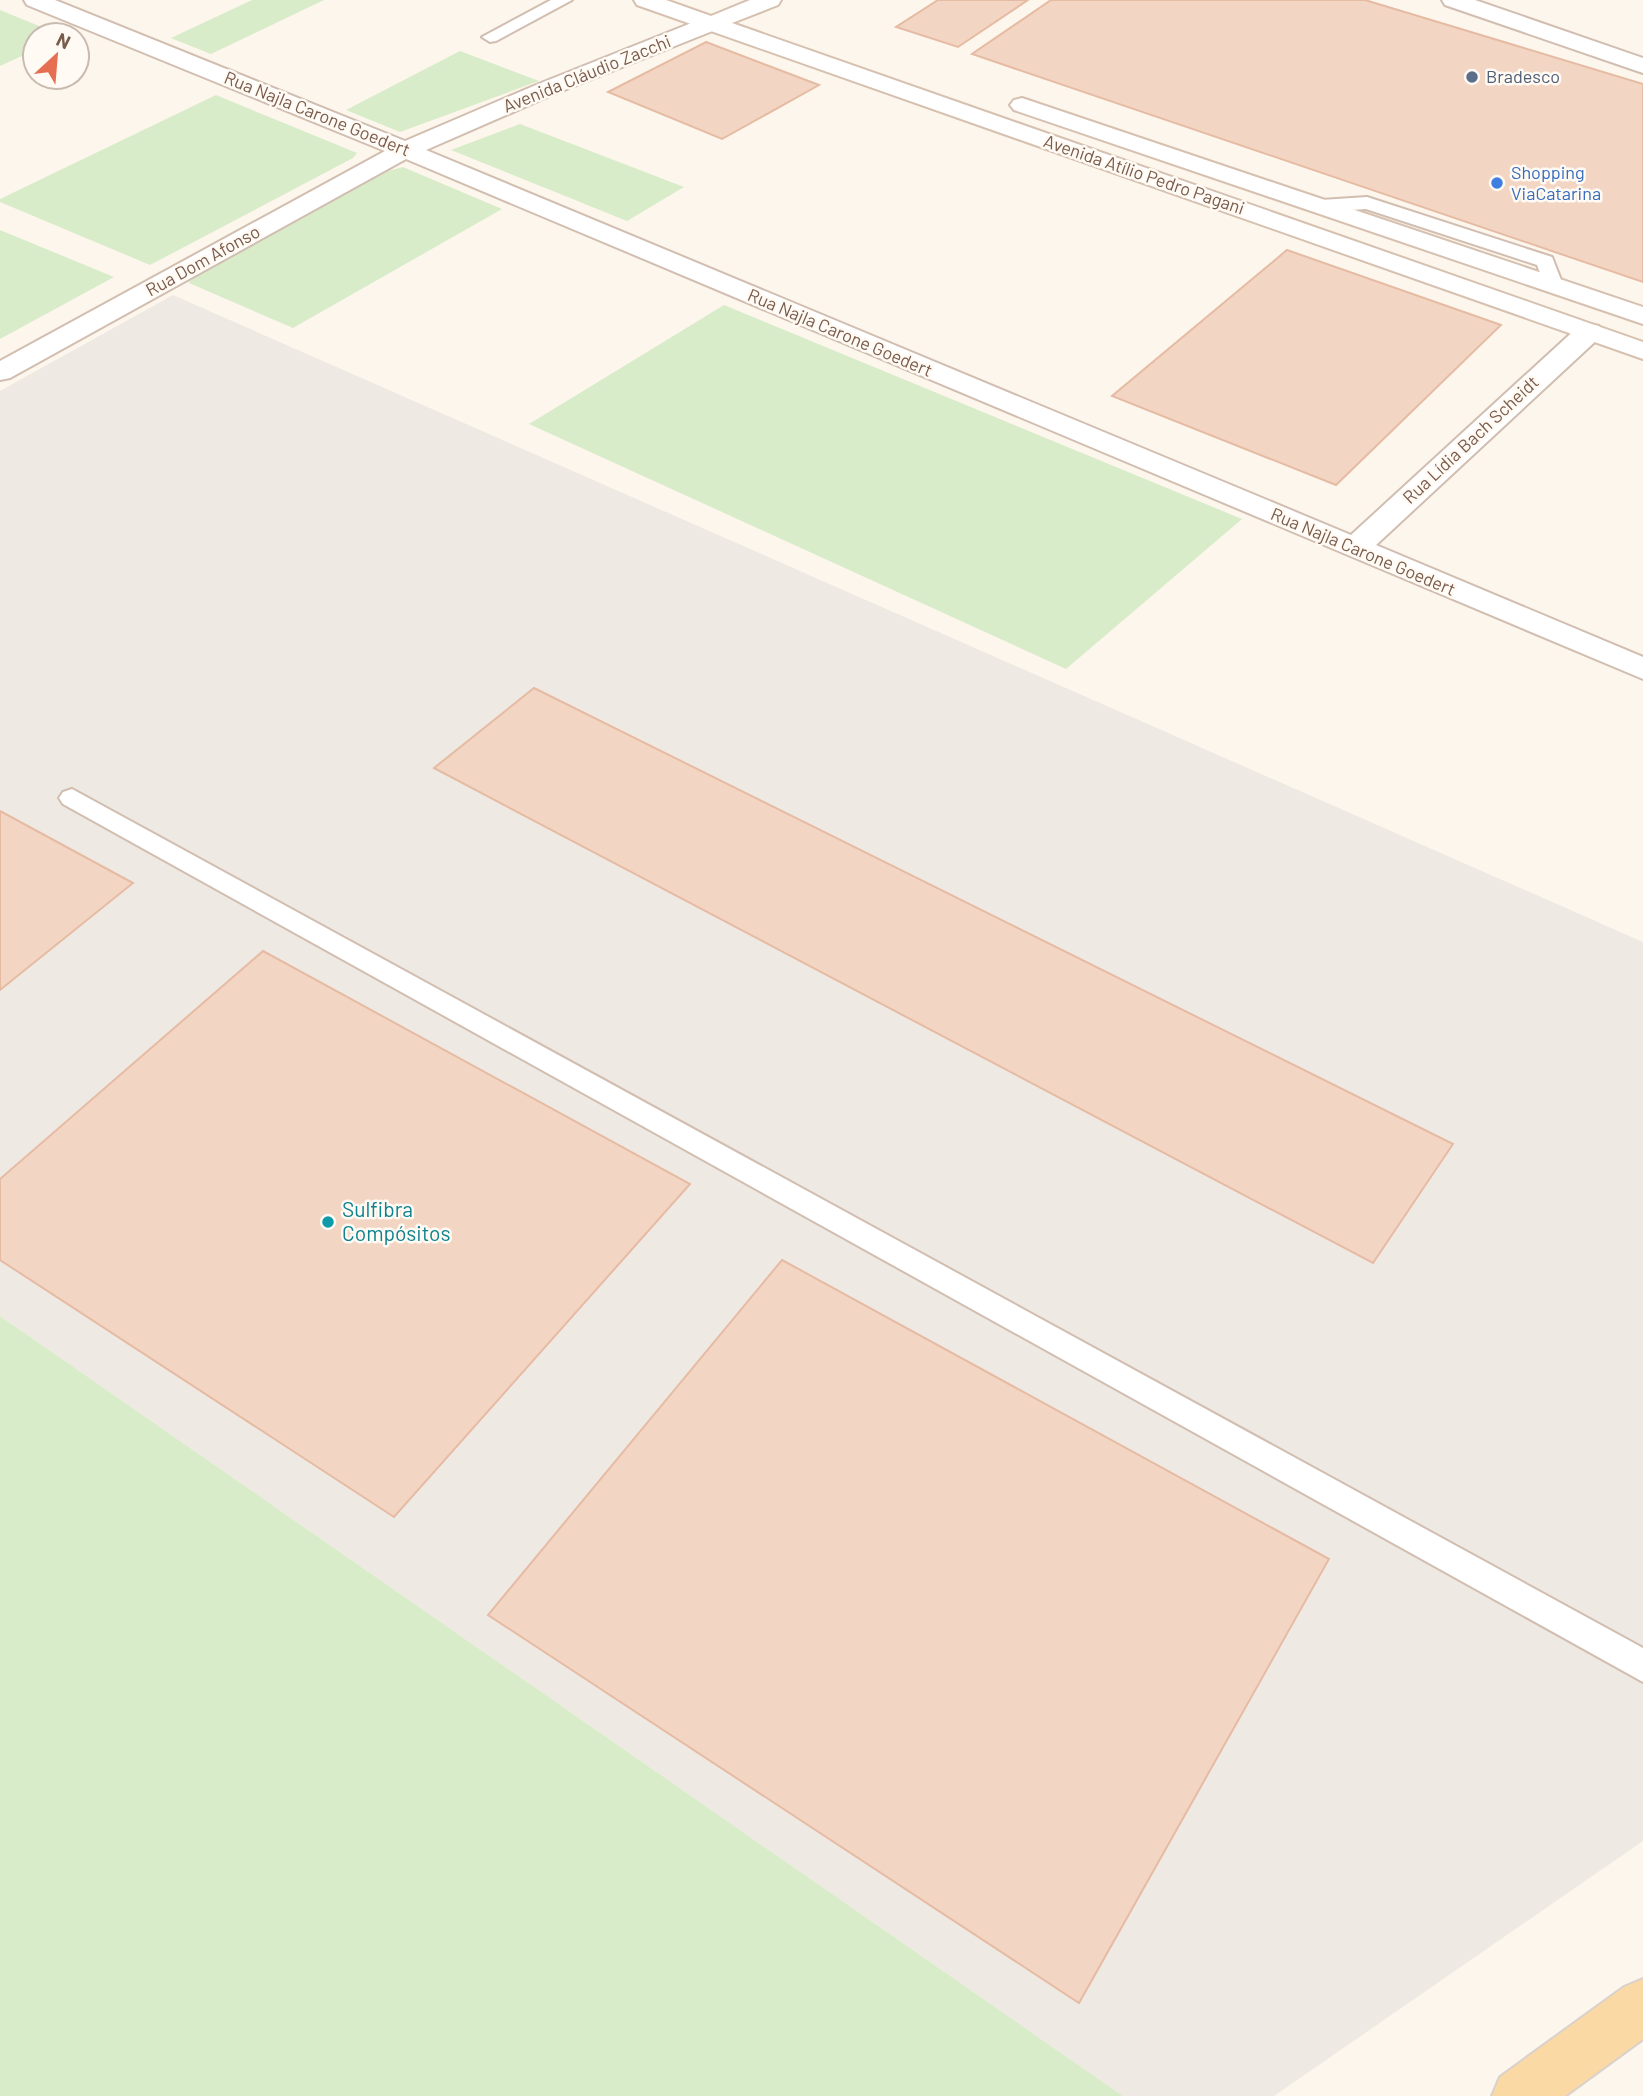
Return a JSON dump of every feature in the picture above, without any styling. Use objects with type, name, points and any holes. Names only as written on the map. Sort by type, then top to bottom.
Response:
[{"type":"main road","points":[[1519,2096],[1643,2006]]},
{"type":"street","name":"Rua Najla Carone Goedert","points":[[35,0],[405,150],[1643,669]]},
{"type":"street","name":"Avenida Atílio Pedro Pagani","points":[[645,0],[714,12],[1643,351]]},
{"type":"street","points":[[1453,0],[1643,66]]},
{"type":"street","name":"Avenida Cláudio Zacchi","points":[[405,150],[714,12],[775,11]]},
{"type":"street","name":"Avenida Atílio Pedro Pagani","points":[[994,95],[1643,316]]},
{"type":"street","name":"Rua Dom Afonso","points":[[0,372],[405,150]]},
{"type":"street","name":"Rua Lídia Bach Scheidt","points":[[1354,549],[1589,332]]},
{"type":"lane","points":[[490,37],[564,0]]},
{"type":"lane","points":[[72,798],[1643,1666]]},
{"type":"shaded area","points":[[173,295],[1643,942],[1643,1841],[1274,2096],[1123,2096],[0,1316],[0,391]]},
{"type":"green space","points":[[252,0],[324,0],[211,54],[171,38]]},
{"type":"green space","points":[[0,10],[27,21],[21,21],[21,56],[0,66]]},
{"type":"green space","points":[[460,51],[539,81],[400,132],[346,110]]},
{"type":"green space","points":[[216,95],[357,153],[353,158],[150,265],[0,202],[0,199]]},
{"type":"green space","points":[[520,124],[684,187],[627,221],[451,150]]},
{"type":"green space","points":[[403,167],[502,209],[293,328],[189,283],[193,275],[380,173]]},
{"type":"green space","points":[[0,230],[114,277],[0,339]]},
{"type":"green space","points":[[724,305],[1242,519],[1066,669],[529,424]]},
{"type":"green space","points":[[0,1316],[1123,2096],[0,2096]]},
{"type":"building","points":[[938,0],[1028,0],[958,47],[896,27]]},
{"type":"building","name":"Shopping ViaCatarina","points":[[1051,0],[1365,0],[1643,84],[1643,282],[972,54]]},
{"type":"building","points":[[706,42],[819,85],[722,139],[608,92]]},
{"type":"building","points":[[1287,250],[1501,325],[1336,485],[1112,396]]},
{"type":"building","points":[[534,688],[1453,1144],[1373,1263],[434,768]]},
{"type":"building","points":[[0,811],[133,883],[0,990]]},
{"type":"building","name":"Sulfibra Compósitos","points":[[263,951],[690,1184],[394,1517],[0,1260],[0,1179]]},
{"type":"building","points":[[782,1260],[1329,1559],[1079,2003],[488,1615]]},
{"type":"place","name":"Bradesco","points":[[1472,77]]},
{"type":"place","name":"Shopping ViaCatarina","points":[[1497,183]]},
{"type":"place","name":"Sulfibra Compósitos","points":[[328,1222]]}]
